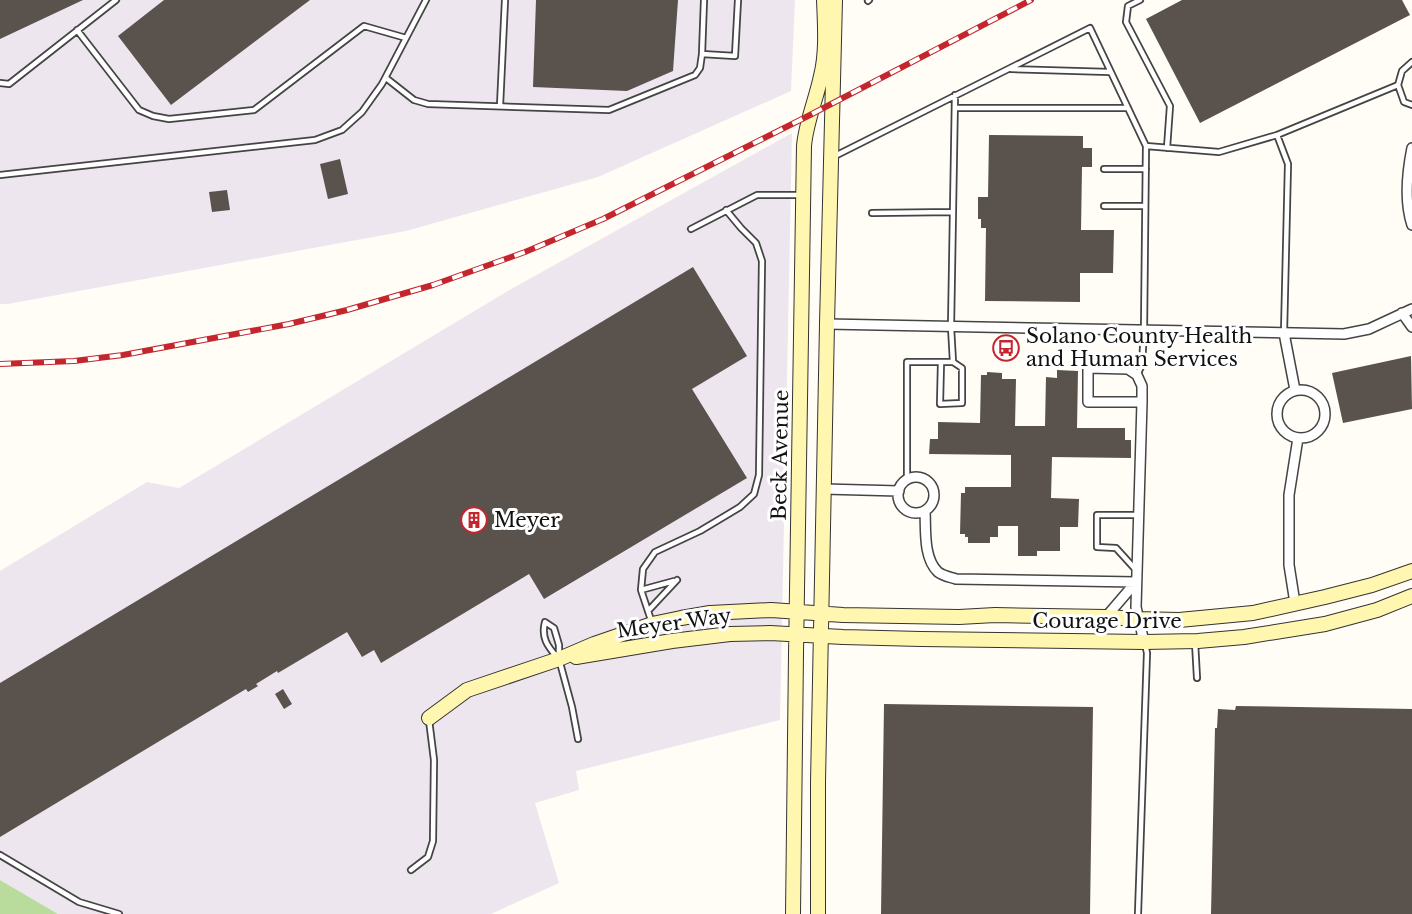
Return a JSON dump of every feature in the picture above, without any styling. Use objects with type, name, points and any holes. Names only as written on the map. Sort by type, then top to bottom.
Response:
[{"type":"street","name":"Beck Avenue","points":[[793,914],[805,134],[822,76],[824,0]]},
{"type":"street","points":[[818,914],[826,324],[835,0]]},
{"type":"street","points":[[1412,148],[1407,191],[1409,217],[1412,225]]},
{"type":"street","points":[[826,324],[1344,334],[1369,329],[1412,309]]},
{"type":"street","points":[[1402,314],[1412,327]]},
{"type":"street","points":[[1284,333],[1295,390]]},
{"type":"street","points":[[1142,402],[1088,402],[1088,368],[1128,369],[1137,375],[1142,386],[1142,402],[1139,515],[1136,570],[1136,607],[1144,642]]},
{"type":"street","points":[[1295,390],[1305,390],[1321,399],[1326,417],[1323,426],[1316,434],[1308,438],[1298,438],[1282,429],[1277,411],[1286,394],[1295,390]]},
{"type":"street","points":[[1295,603],[1289,565],[1289,495],[1298,438]]},
{"type":"street","points":[[923,479],[932,487],[933,503],[925,511],[914,513],[908,511],[900,502],[899,491],[907,480],[923,479]]},
{"type":"street","points":[[824,489],[899,491]]},
{"type":"street","points":[[925,511],[928,555],[939,573],[948,577],[1136,582]]},
{"type":"street","name":"Courage Drive","points":[[822,614],[959,617],[995,615],[1179,620],[1253,613],[1372,585],[1412,571]]},
{"type":"street","points":[[1106,617],[1136,582]]},
{"type":"street","name":"Courage Drive","points":[[796,635],[1144,642],[1244,638],[1325,624],[1377,610],[1412,596]]},
{"type":"street","name":"Meyer Way","points":[[429,718],[467,690],[559,659],[650,618],[681,618],[710,613],[771,610],[822,614]]},
{"type":"street","name":"Meyer Way","points":[[559,659],[730,634],[796,635]]},
{"type":"lane","points":[[0,83],[9,84],[108,3],[116,0]]},
{"type":"lane","points":[[0,175],[315,140],[342,130],[362,112],[386,78],[426,0]]},
{"type":"lane","points":[[500,106],[505,0]]},
{"type":"lane","points":[[386,78],[414,100],[428,104],[609,110],[695,75],[700,68],[702,54],[704,0]]},
{"type":"lane","points":[[702,54],[735,56],[738,0]]},
{"type":"lane","points":[[1140,0],[1128,6],[1126,22],[1170,106],[1167,148]]},
{"type":"lane","points":[[77,30],[139,110],[169,119],[254,110],[364,26],[406,38]]},
{"type":"lane","points":[[832,158],[1090,28],[1146,146],[1144,330],[1142,365],[1137,375]]},
{"type":"lane","points":[[1412,62],[1402,71],[1398,86],[1404,102],[1412,105]]},
{"type":"lane","points":[[1008,69],[1110,72]]},
{"type":"lane","points":[[1146,146],[1219,152],[1277,135],[1398,86]]},
{"type":"lane","points":[[953,362],[951,327],[955,95]]},
{"type":"lane","points":[[955,108],[1128,108]]},
{"type":"lane","points":[[1277,135],[1288,164],[1284,333]]},
{"type":"lane","points":[[1104,169],[1146,169]]},
{"type":"lane","points":[[691,229],[757,195],[803,195]]},
{"type":"lane","points":[[1104,206],[1145,206]]},
{"type":"lane","points":[[650,618],[641,590],[643,569],[655,552],[700,531],[740,507],[754,494],[759,475],[762,261],[756,243],[726,210]]},
{"type":"lane","points":[[872,213],[953,212]]},
{"type":"lane","points":[[907,480],[907,362],[941,362],[953,362],[962,368],[962,403],[940,404],[941,362]]},
{"type":"lane","points":[[1136,570],[1116,548],[1097,547],[1097,515],[1139,515]]},
{"type":"lane","points":[[641,590],[676,580],[650,618]]},
{"type":"lane","points":[[559,659],[548,647],[542,631],[545,622],[554,628],[559,645],[559,659],[578,739]]},
{"type":"lane","points":[[1195,641],[1197,678]]},
{"type":"lane","points":[[1138,914],[1147,653],[1144,642]]},
{"type":"lane","points":[[411,870],[428,857],[433,842],[434,760],[429,718]]},
{"type":"lane","points":[[0,855],[79,902],[119,914]]},
{"type":"shaded area","points":[[0,0],[795,0],[791,91],[598,177],[406,231],[0,304]]},
{"type":"shaded area","points":[[792,133],[780,720],[576,771],[579,790],[535,803],[559,883],[491,914],[58,914],[0,880],[0,571],[147,482],[179,488],[513,288]]},
{"type":"green space","points":[[0,880],[58,914],[0,914]]},
{"type":"building","points":[[0,0],[83,0],[0,39]]},
{"type":"building","points":[[164,0],[310,0],[171,105],[118,36]]},
{"type":"building","points":[[536,0],[678,0],[673,71],[627,91],[533,87]]},
{"type":"building","points":[[1182,0],[1402,0],[1410,15],[1200,123],[1146,19]]},
{"type":"building","points":[[989,135],[1083,136],[1083,148],[1092,148],[1092,167],[1082,167],[1081,230],[1114,230],[1113,273],[1080,273],[1080,302],[985,301],[986,228],[981,228],[981,219],[978,219],[978,197],[988,197]]},
{"type":"building","points":[[340,159],[348,194],[328,199],[320,164]]},
{"type":"building","points":[[227,190],[230,210],[212,212],[209,192]]},
{"type":"building","name":"Meyer","points":[[693,267],[747,356],[692,389],[747,478],[544,599],[529,574],[381,663],[374,650],[362,657],[347,632],[278,673],[277,671],[248,692],[246,689],[0,837],[0,683]]},
{"type":"building","points":[[1411,356],[1412,409],[1343,423],[1332,373]]},
{"type":"building","points":[[1057,370],[1078,371],[1077,428],[1125,428],[1125,440],[1131,440],[1131,458],[1052,457],[1051,498],[1079,499],[1078,527],[1060,527],[1060,551],[1037,551],[1037,556],[1018,556],[1018,526],[998,526],[998,537],[990,537],[990,543],[968,543],[968,537],[960,534],[961,493],[965,493],[965,487],[1011,487],[1011,455],[929,454],[930,439],[938,439],[938,422],[980,423],[981,375],[987,375],[987,372],[1002,373],[1002,379],[1016,379],[1015,426],[1045,426],[1046,377],[1057,378]]},
{"type":"building","points":[[283,689],[292,704],[284,709],[275,694]]},
{"type":"building","points":[[884,704],[1093,707],[1090,914],[881,914]]},
{"type":"building","points":[[1236,706],[1412,709],[1412,914],[1211,914],[1215,728],[1217,728],[1218,709],[1235,710]]},
{"type":"railway","points":[[0,364],[74,361],[123,355],[289,324],[433,285],[525,252],[603,219],[1031,0]]},
{"type":"place","name":"Solano County Health and Human Services","points":[[1006,348]]},
{"type":"place","name":"Meyer","points":[[474,520]]}]
